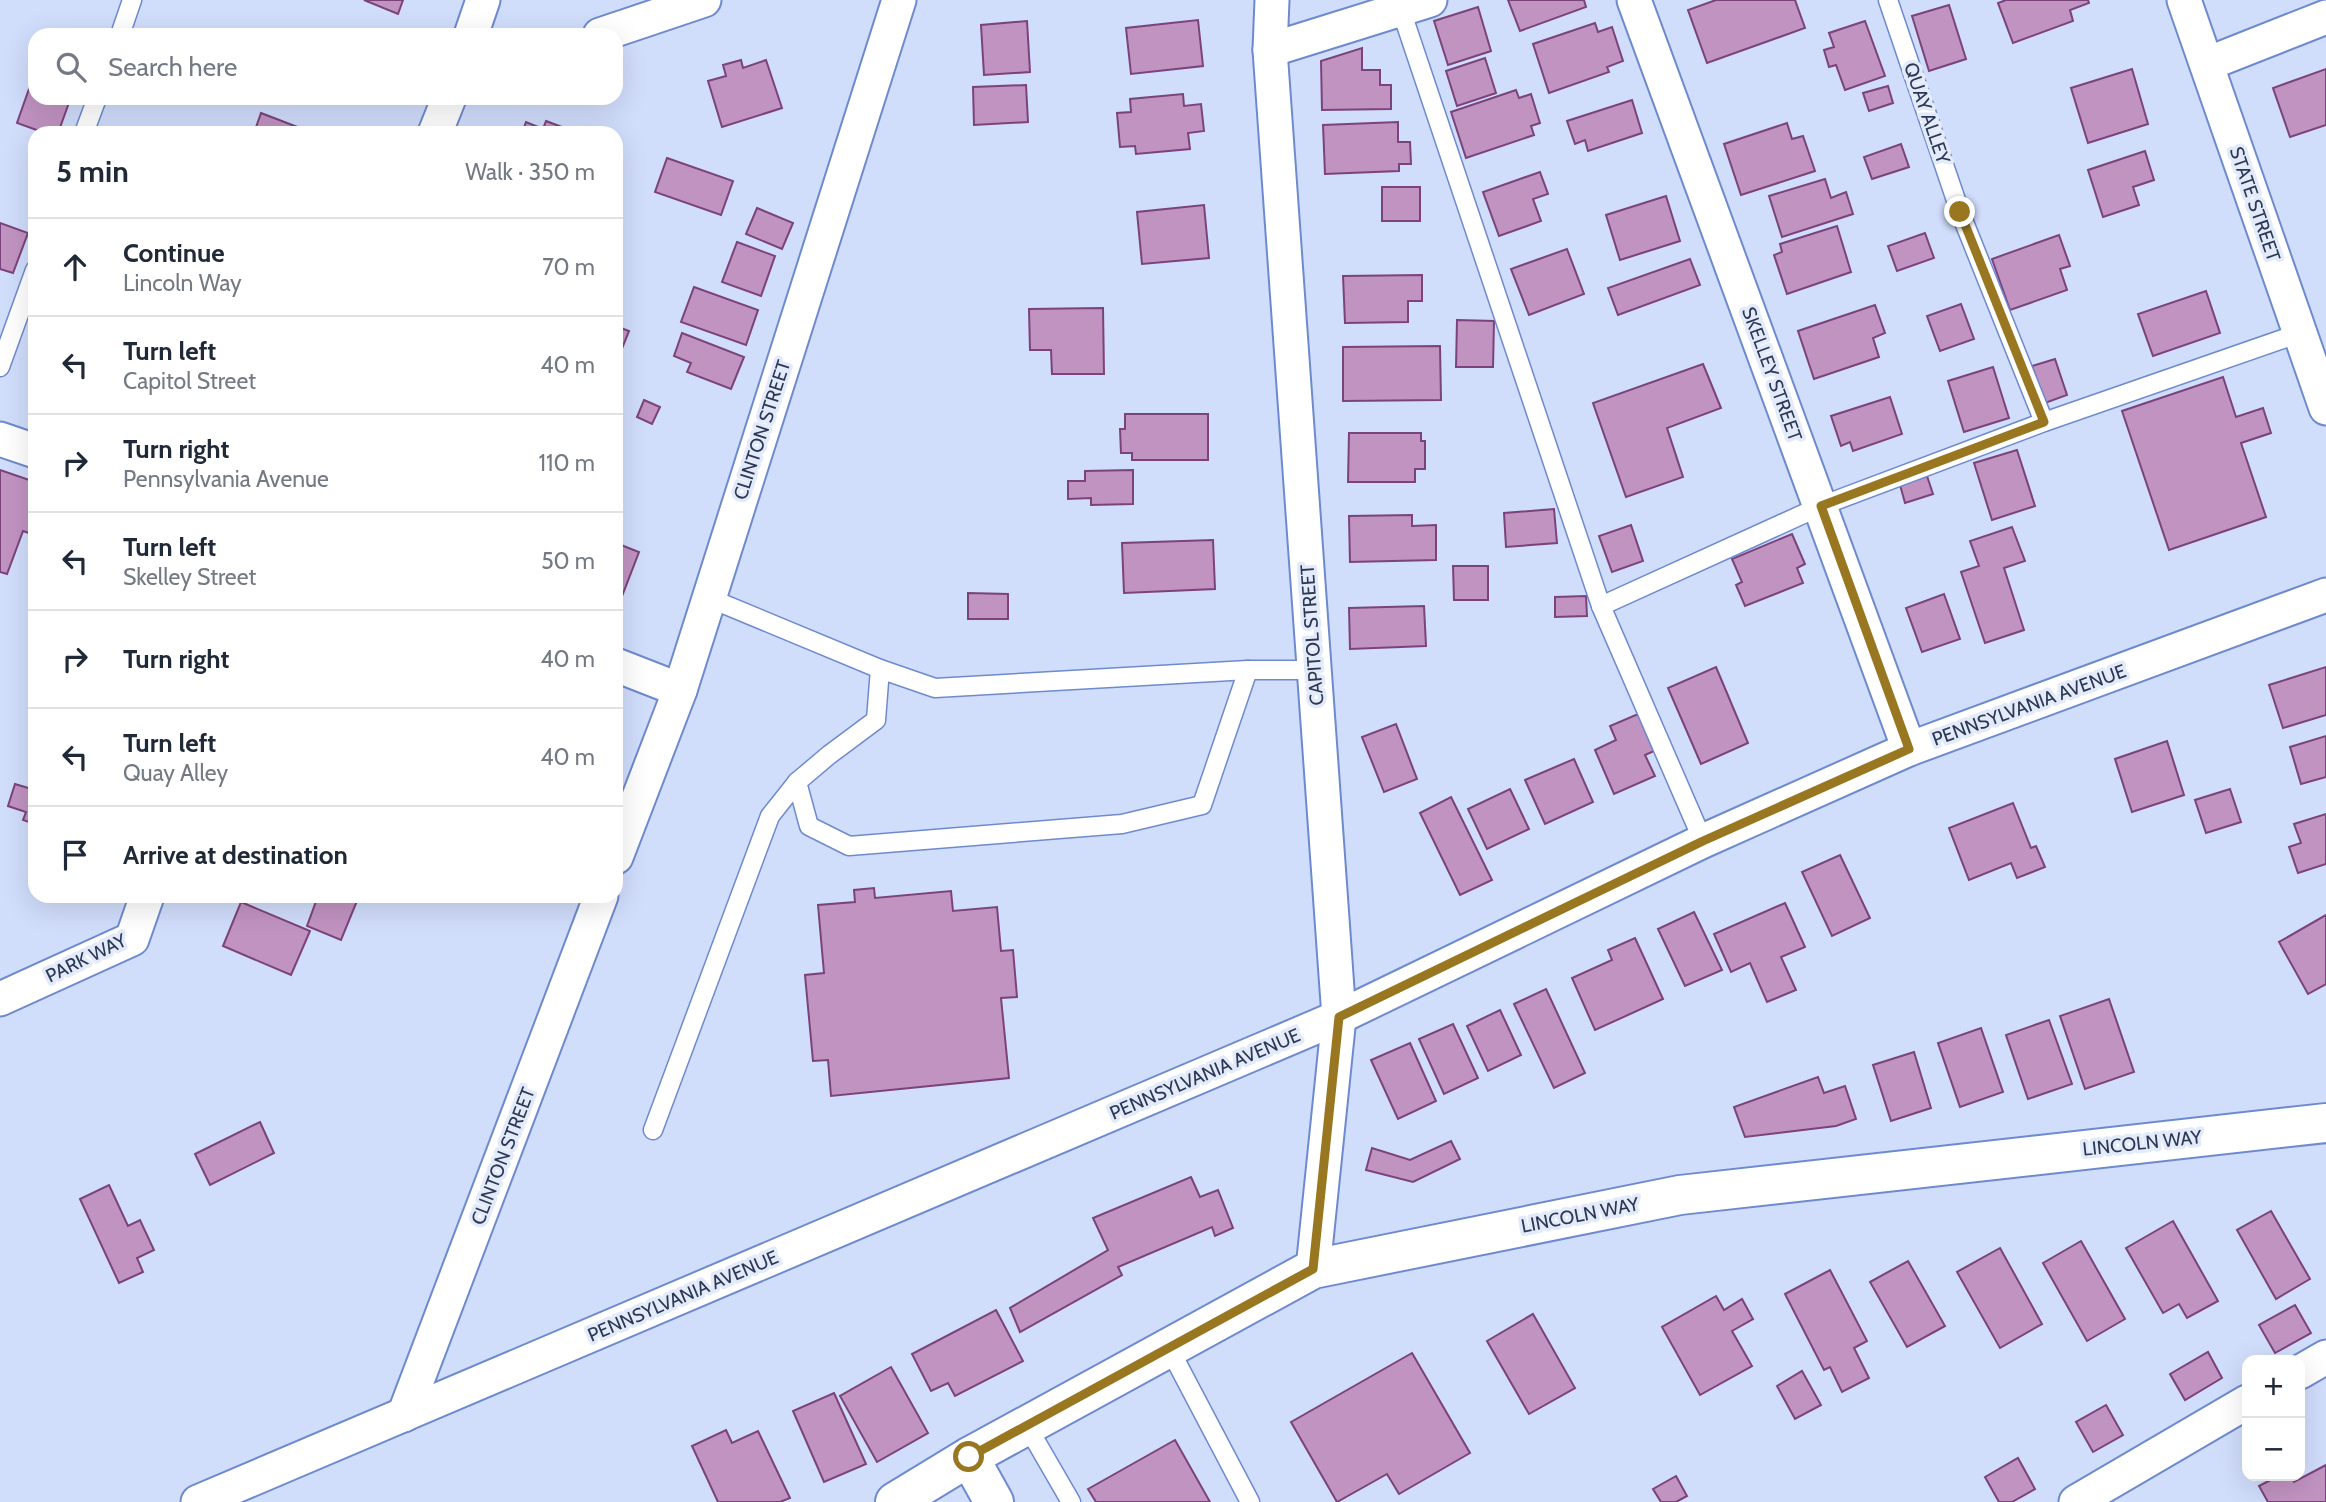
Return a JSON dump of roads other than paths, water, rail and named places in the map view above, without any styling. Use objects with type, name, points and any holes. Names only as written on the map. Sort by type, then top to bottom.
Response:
[{"type":"main road","name":"LINCOLN WAY","points":[[895,1502],[969,1457],[1313,1269],[1680,1195],[2326,1123]]},
{"type":"main road","points":[[969,1457],[995,1502]]},
{"type":"street","points":[[473,28],[483,0]]},
{"type":"street","points":[[621,28],[704,0]]},
{"type":"street","name":"CLINTON STREET","points":[[623,839],[680,690],[900,0]]},
{"type":"street","name":"CAPITOL STREET","points":[[1272,0],[1270,50],[1339,1017],[1313,1269]]},
{"type":"street","name":"SKELLEY STREET","points":[[1634,0],[1909,749]]},
{"type":"street","name":"STATE STREET","points":[[2184,0],[2326,408]]},
{"type":"street","points":[[1270,50],[1416,5]]},
{"type":"street","points":[[2207,64],[2326,17]]},
{"type":"street","points":[[438,126],[446,105]]},
{"type":"street","points":[[0,439],[28,449]]},
{"type":"street","name":"PENNSYLVANIA AVENUE","points":[[198,1502],[1339,1017],[1703,841],[1909,749],[2326,595]]},
{"type":"street","points":[[623,668],[680,690]]},
{"type":"street","name":"PARK WAY","points":[[0,999],[132,939],[145,903]]},
{"type":"street","name":"CLINTON STREET","points":[[404,1415],[598,903]]},
{"type":"street","points":[[2305,1369],[2326,1357]]},
{"type":"street","points":[[2076,1502],[2242,1405]]},
{"type":"lane","points":[[122,28],[132,0]]},
{"type":"lane","name":"QUAY ALLEY","points":[[1888,0],[1960,212],[2044,422]]},
{"type":"lane","points":[[1416,5],[1601,606],[1703,841]]},
{"type":"lane","points":[[87,126],[94,105]]},
{"type":"lane","points":[[0,367],[28,289]]},
{"type":"lane","points":[[1601,606],[1821,506],[2044,422],[2300,334]]},
{"type":"lane","points":[[709,598],[880,669],[935,688],[1248,670],[1314,670]]},
{"type":"lane","points":[[653,1130],[770,816],[797,782],[876,720],[880,669]]},
{"type":"lane","points":[[797,782],[809,826],[849,846],[1122,824],[1202,805],[1248,670]]},
{"type":"lane","points":[[1169,1348],[1250,1502]]},
{"type":"lane","points":[[1027,1426],[1071,1502]]}]
